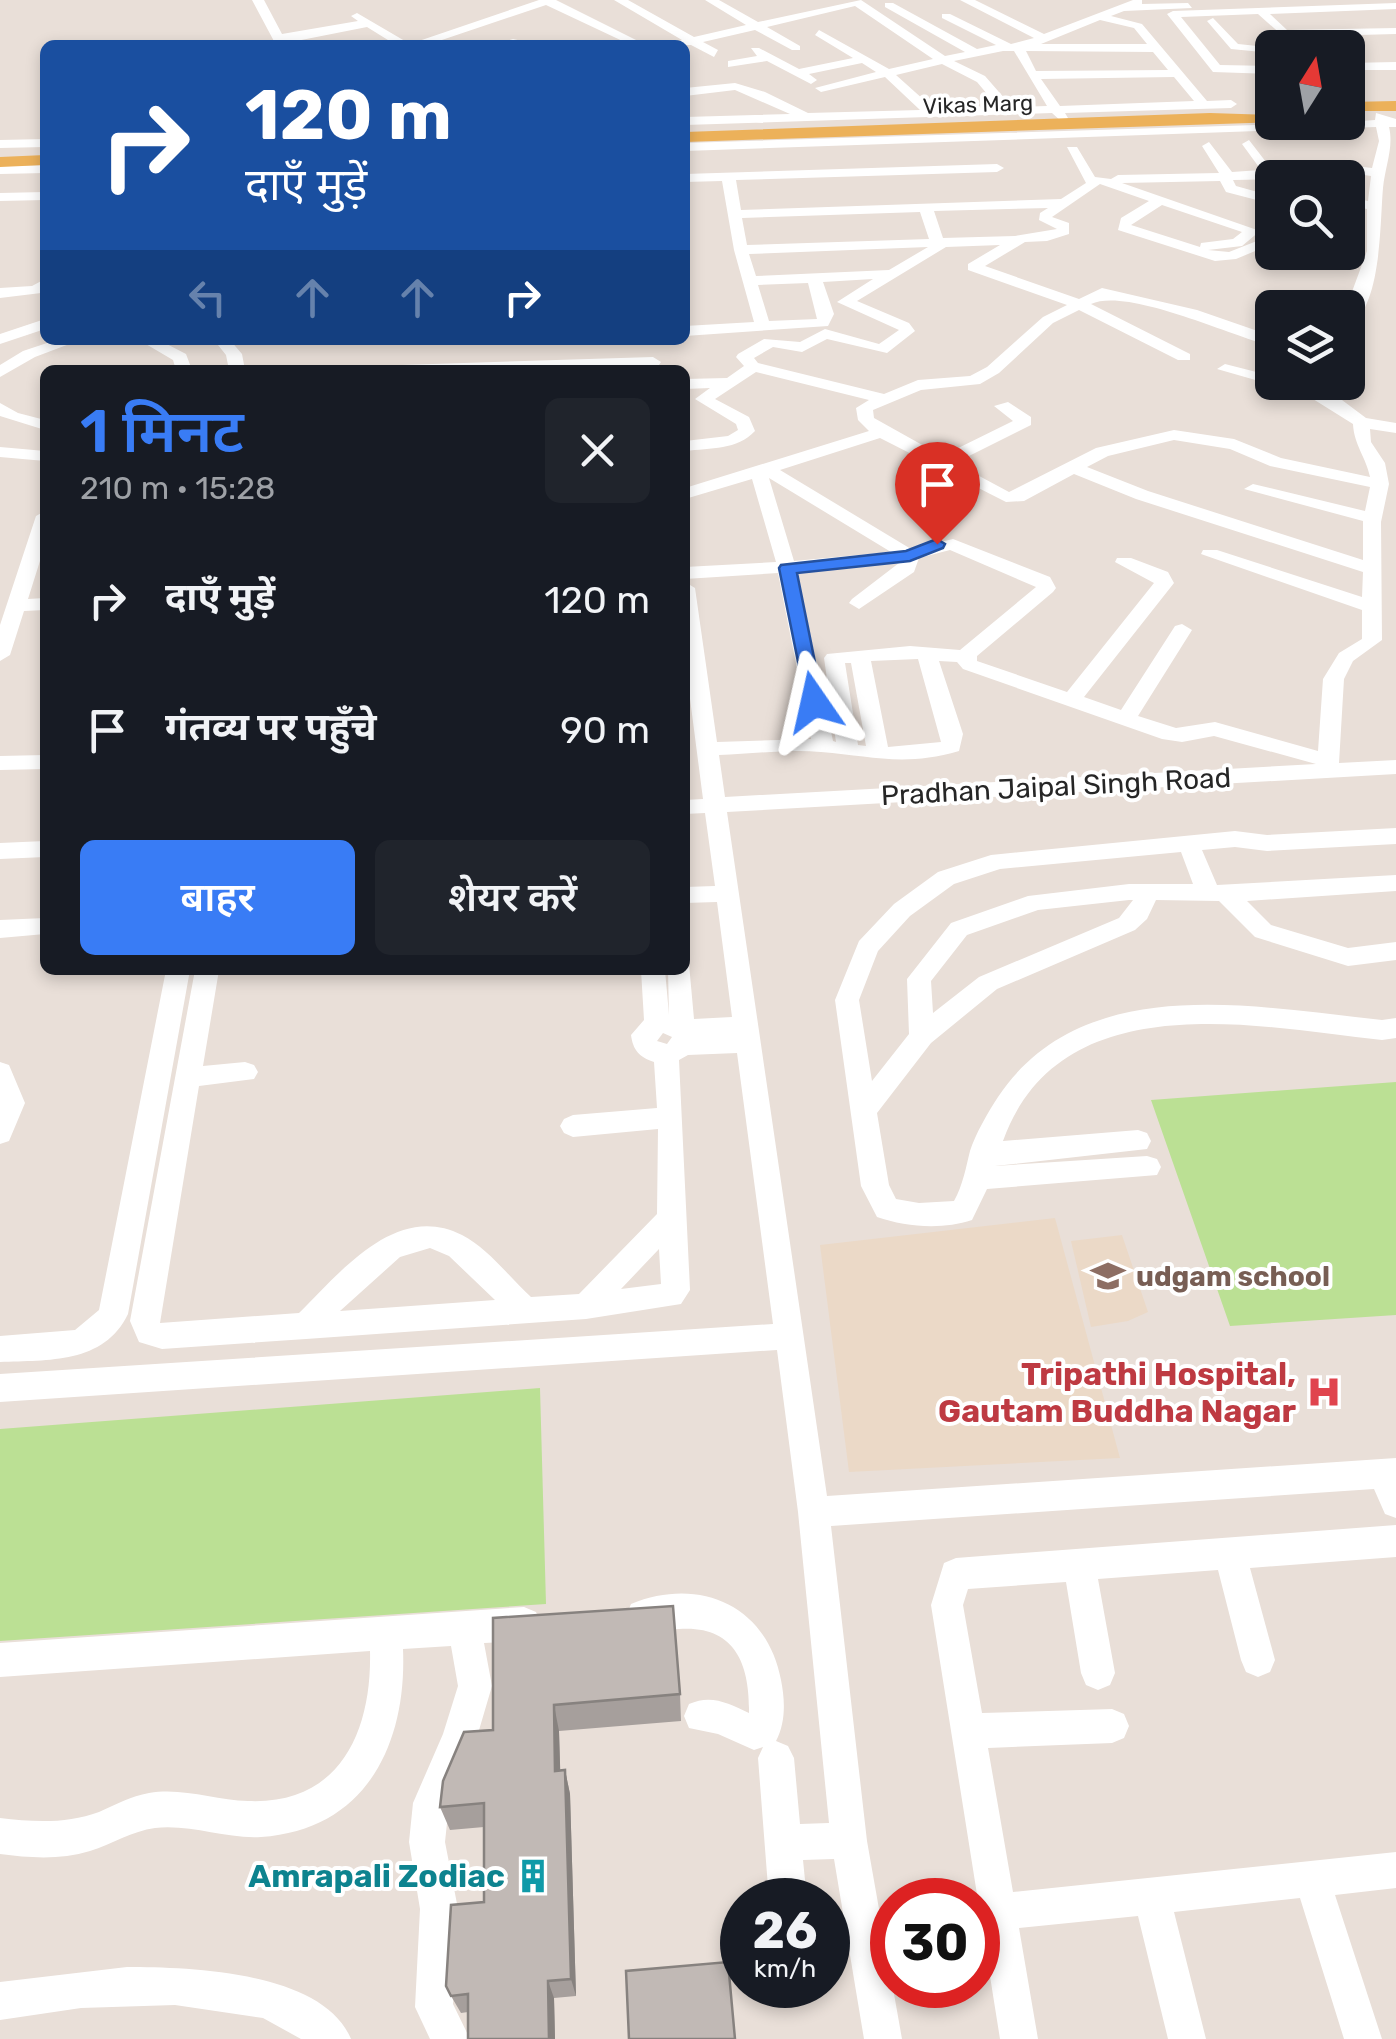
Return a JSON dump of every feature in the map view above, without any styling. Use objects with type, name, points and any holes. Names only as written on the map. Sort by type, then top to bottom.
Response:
[{"type":"main road","name":"Vikas Marg","points":[[690,137],[1217,112]]},
{"type":"main road","points":[[1217,112],[1255,112]]},
{"type":"main road","name":"Vikas Marg","points":[[690,130],[1058,113],[1255,112]]},
{"type":"main road","points":[[1365,112],[1392,114]]},
{"type":"main road","points":[[1365,112],[1392,114]]},
{"type":"main road","points":[[0,147],[40,146]]},
{"type":"main road","points":[[0,162],[40,160]]},
{"type":"street","points":[[258,0],[279,40]]},
{"type":"street","points":[[430,40],[548,0],[630,40]]},
{"type":"street","points":[[620,0],[714,53]]},
{"type":"street","points":[[711,0],[796,48]]},
{"type":"street","points":[[692,40],[859,4],[889,5],[915,0]]},
{"type":"street","points":[[966,0],[1043,38]]},
{"type":"street","points":[[1014,48],[1144,0]]},
{"type":"street","points":[[1123,8],[1338,0],[1395,8]]},
{"type":"street","points":[[859,4],[944,60],[986,82],[1009,112]]},
{"type":"street","points":[[1255,69],[1227,72],[1214,66],[1173,14],[1298,10],[1308,17],[1358,16],[1353,4]]},
{"type":"street","points":[[889,5],[975,53]]},
{"type":"street","points":[[1260,10],[1284,34],[1396,31]]},
{"type":"street","points":[[1242,11],[1253,25],[1216,24],[1235,48],[1255,49]]},
{"type":"street","points":[[351,12],[395,40]]},
{"type":"street","points":[[946,16],[1014,48],[1058,113]]},
{"type":"street","points":[[1100,17],[1138,26],[1177,73],[1217,112]]},
{"type":"street","points":[[287,40],[369,23]]},
{"type":"street","points":[[324,30],[333,40]]},
{"type":"street","points":[[818,33],[888,74],[932,114]]},
{"type":"street","points":[[372,39],[388,36]]},
{"type":"street","points":[[1365,45],[1396,44]]},
{"type":"street","points":[[822,88],[975,53],[1014,48],[1156,48]]},
{"type":"street","points":[[755,50],[800,72],[860,116]]},
{"type":"street","points":[[732,64],[770,58]]},
{"type":"street","points":[[800,72],[864,59]]},
{"type":"street","points":[[1365,69],[1393,72]]},
{"type":"street","points":[[1032,74],[1177,73]]},
{"type":"street","points":[[702,76],[718,84],[753,89],[805,118]]},
{"type":"street","points":[[690,91],[718,84]]},
{"type":"street","points":[[690,121],[1058,113]]},
{"type":"street","points":[[690,148],[1392,114],[1367,250],[1367,279],[1362,290]]},
{"type":"street","points":[[1189,147],[1334,141]]},
{"type":"street","points":[[1368,141],[1384,157],[1396,182]]},
{"type":"street","points":[[1229,145],[1255,163]]},
{"type":"street","points":[[1229,145],[1226,177],[1232,189],[1255,195]]},
{"type":"street","points":[[1039,151],[1111,149]]},
{"type":"street","points":[[1072,150],[1096,180],[1253,233],[1232,245],[1206,246]]},
{"type":"street","points":[[690,162],[1006,153]]},
{"type":"street","points":[[990,154],[1014,204]]},
{"type":"street","points":[[690,178],[997,168]]},
{"type":"street","points":[[0,170],[40,169]]},
{"type":"street","points":[[1096,180],[1255,175]]},
{"type":"street","points":[[728,176],[741,250],[763,328]]},
{"type":"street","points":[[1171,179],[1178,206]]},
{"type":"street","points":[[741,250],[939,245],[1047,237],[1064,230],[1064,226],[1044,218],[1096,180]]},
{"type":"street","points":[[0,219],[5,197],[40,196]]},
{"type":"street","points":[[1159,200],[1126,220],[1124,226],[1215,257],[1231,256],[1255,246]]},
{"type":"street","points":[[1219,219],[1248,200]]},
{"type":"street","points":[[735,214],[1062,203]]},
{"type":"street","points":[[926,209],[939,245],[978,262]]},
{"type":"street","points":[[1365,213],[1396,237]]},
{"type":"street","points":[[1365,218],[1373,219]]},
{"type":"street","points":[[1017,240],[973,265],[976,270],[1076,303],[1184,356]]},
{"type":"street","points":[[885,399],[752,366],[744,357],[770,342],[802,347],[846,298],[939,245]]},
{"type":"street","points":[[750,280],[891,274]]},
{"type":"street","points":[[814,278],[824,322]]},
{"type":"street","points":[[0,293],[40,287]]},
{"type":"street","points":[[1255,335],[1113,294],[1094,295],[1048,320],[993,370],[974,381],[928,383],[864,408],[863,414],[882,432],[996,494],[1014,498],[1110,449],[1174,435],[1234,444],[1276,462],[1380,484]]},
{"type":"street","points":[[690,331],[824,322],[881,350],[907,331],[904,326],[848,306],[846,298]]},
{"type":"street","points":[[0,339],[40,326]]},
{"type":"street","points":[[0,372],[30,354],[57,345]]},
{"type":"street","points":[[161,345],[180,357],[182,365]]},
{"type":"street","points":[[507,365],[569,358],[643,365]]},
{"type":"street","points":[[690,445],[732,441],[747,431],[743,421],[703,399],[752,366]]},
{"type":"street","points":[[1225,369],[1255,376]]},
{"type":"street","points":[[690,384],[730,381]]},
{"type":"street","points":[[1328,400],[1362,422],[1396,428]]},
{"type":"street","points":[[940,464],[1024,421],[1002,406]]},
{"type":"street","points":[[0,408],[12,417],[40,425]]},
{"type":"street","points":[[967,657],[970,664],[1180,736],[1215,729],[1328,766],[1330,696],[1339,666],[1346,657],[1364,650],[1373,633],[1372,518],[1380,484],[1376,463],[1362,442],[1362,422]]},
{"type":"street","points":[[690,493],[882,432]]},
{"type":"street","points":[[0,452],[40,456]]},
{"type":"street","points":[[1074,468],[1142,496],[1375,570]]},
{"type":"street","points":[[763,472],[910,556]]},
{"type":"street","points":[[763,472],[823,745]]},
{"type":"street","points":[[1253,489],[1372,518]]},
{"type":"street","points":[[0,655],[40,532]]},
{"type":"street","points":[[690,572],[787,568],[910,556],[937,544],[953,545],[1045,584],[1044,592],[967,657],[926,652],[832,661],[848,751]]},
{"type":"street","points":[[1210,554],[1374,607]]},
{"type":"street","points":[[858,603],[908,568],[910,556]]},
{"type":"street","points":[[1071,700],[1164,583],[1161,576],[1124,562]]},
{"type":"street","points":[[16,606],[40,604]]},
{"type":"street","points":[[1126,718],[1182,630]]},
{"type":"street","points":[[1373,633],[1396,639]]},
{"type":"street","points":[[708,749],[823,745],[848,751],[938,750],[953,742],[926,652]]},
{"type":"street","points":[[860,656],[878,752]]},
{"type":"street","points":[[690,661],[694,720],[708,749],[700,806],[730,894],[814,1512],[848,1841],[883,2039]]},
{"type":"street","points":[[0,763],[40,762]]},
{"type":"street","name":"Pradhan Jaipal Singh Road","points":[[700,806],[1328,766],[1396,767]]},
{"type":"street","points":[[1396,836],[1268,843],[1235,838],[999,861],[946,878],[902,910],[867,947],[846,1000],[875,1186],[886,1209],[919,1215],[962,1212],[976,1190],[980,1166],[1007,1103],[1040,1062],[1087,1036],[1145,1015],[1198,1011],[1367,1029],[1396,1028]]},
{"type":"street","points":[[1188,842],[1216,892],[1263,931],[1348,957],[1396,952]]},
{"type":"street","points":[[0,851],[40,848]]},
{"type":"street","points":[[922,1036],[919,979],[959,930],[1036,902],[1148,892],[1396,884]]},
{"type":"street","points":[[863,1112],[922,1036],[988,983],[1128,924],[1139,913],[1148,892]]},
{"type":"street","points":[[690,895],[730,894]]},
{"type":"street","points":[[0,929],[40,926]]},
{"type":"street","points":[[0,1349],[82,1343],[103,1334],[114,1314],[177,975]]},
{"type":"street","points":[[206,975],[145,1328],[162,1336],[586,1306],[671,1295],[676,1290],[671,1039],[654,975]]},
{"type":"street","points":[[671,1039],[683,1009],[680,975]]},
{"type":"street","points":[[671,1039],[748,1035]]},
{"type":"street","points":[[0,1072],[12,1104],[0,1133]]},
{"type":"street","points":[[188,1077],[245,1072]]},
{"type":"street","points":[[573,1126],[671,1117]]},
{"type":"street","points":[[980,1166],[1142,1154]]},
{"type":"street","points":[[586,1306],[672,1218]]},
{"type":"street","points":[[306,1326],[395,1242],[423,1234],[451,1242],[524,1310]]},
{"type":"street","points":[[0,1388],[788,1336]]},
{"type":"street","points":[[814,1512],[1235,1481],[1392,1484]]},
{"type":"street","points":[[991,1878],[948,1605],[956,1574],[1396,1541]]},
{"type":"street","points":[[1230,1553],[1258,1660]]},
{"type":"street","points":[[1079,1564],[1098,1673]]},
{"type":"street","points":[[612,1618],[702,1612],[741,1628],[758,1655],[766,1728],[754,1733],[719,1716],[701,1716]]},
{"type":"street","points":[[0,1660],[558,1622]]},
{"type":"street","points":[[450,2039],[434,2007],[439,1909],[428,1842],[430,1803],[460,1737],[475,1686],[466,1628]]},
{"type":"street","points":[[0,1836],[24,1839],[91,1833],[150,1811],[187,1808],[262,1819],[288,1815],[335,1796],[354,1780],[371,1749],[382,1715],[388,1677],[386,1633]]},
{"type":"street","points":[[967,1731],[1112,1726]]},
{"type":"street","points":[[776,1758],[786,1878]]},
{"type":"street","points":[[784,1842],[848,1841]]},
{"type":"street","points":[[1000,1912],[1396,1870]]},
{"type":"street","points":[[1312,1880],[1364,2039]]},
{"type":"street","points":[[1152,1896],[1187,2039]]},
{"type":"street","points":[[1000,1934],[1019,2039]]},
{"type":"street","points":[[0,2000],[142,1987],[244,1994],[280,2003],[319,2025],[332,2039]]},
{"type":"shaded area","points":[[1055,1218],[1120,1458],[849,1472],[820,1245]]},
{"type":"shaded area","name":"udgam school","points":[[1122,1235],[1148,1312],[1128,1321],[1091,1327],[1071,1241]]},
{"type":"green space","points":[[1396,1082],[1396,1315],[1230,1326],[1151,1100]]},
{"type":"green space","points":[[540,1388],[546,1604],[0,1641],[0,1429]]},
{"type":"building","name":"Amrapali Zodiac","points":[[673,1606],[680,1694],[554,1705],[555,1771],[565,1770],[571,1979],[548,1981],[549,2039],[468,2039],[468,1994],[451,1996],[446,1986],[451,1905],[484,1902],[484,1803],[440,1807],[443,1781],[464,1732],[493,1730],[493,1618]]},
{"type":"building","points":[[720,1963],[720,2008],[732,2008],[735,2039],[629,2039],[626,1971]]},
{"type":"place","name":"udgam school","points":[[1108,1276]]},
{"type":"place","name":"Tripathi Hospital, Gautam Buddha Nagar","points":[[1324,1392]]},
{"type":"place","name":"Amrapali Zodiac","points":[[533,1876]]},
{"type":"route","points":[[814,702],[787,568],[910,556],[937,544]]}]
